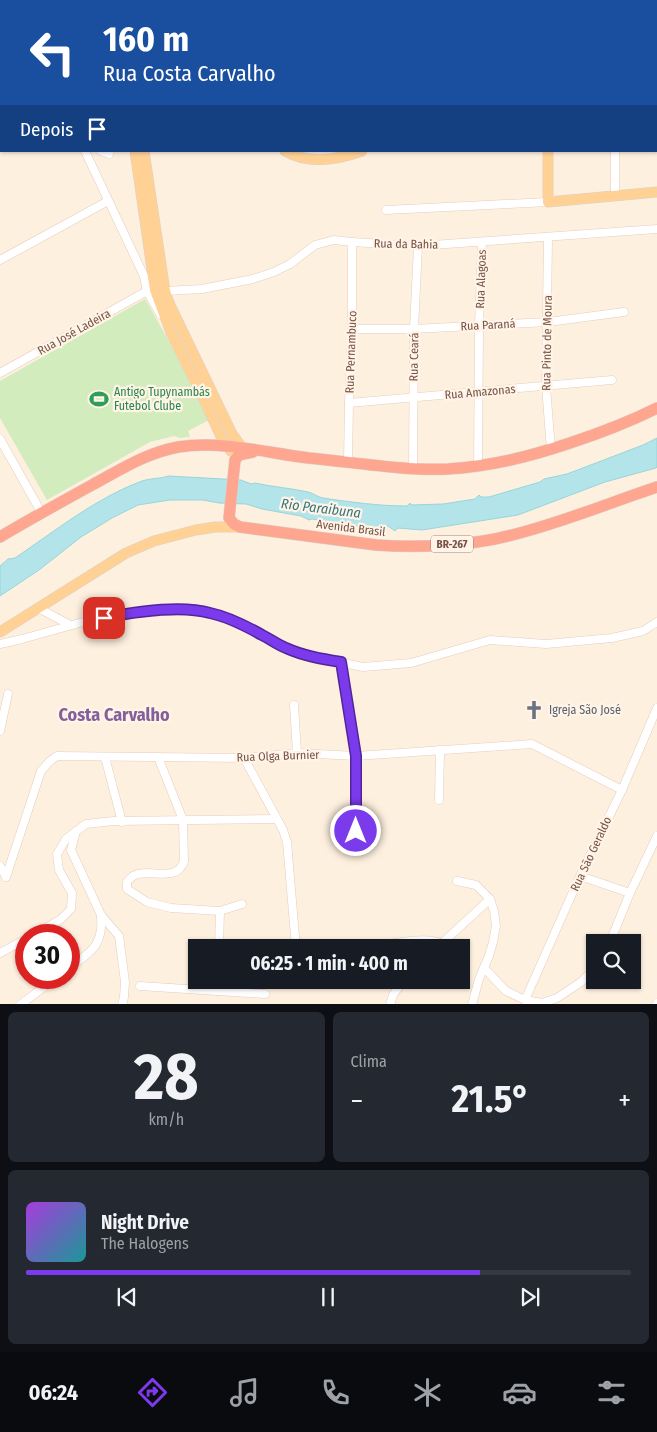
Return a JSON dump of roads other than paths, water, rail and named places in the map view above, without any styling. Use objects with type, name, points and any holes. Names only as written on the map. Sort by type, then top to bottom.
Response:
[{"type":"highway","points":[[0,537],[41,512],[146,456],[178,447],[212,444],[348,462],[447,469],[514,460],[619,426],[657,408]]},
{"type":"highway","points":[[212,444],[226,451],[234,464]]},
{"type":"highway","points":[[240,528],[234,524],[229,515],[234,464],[239,455],[259,451]]},
{"type":"highway","name":"Avenida Brasil","points":[[240,528],[398,547],[480,541],[522,532],[657,487]]},
{"type":"main road","points":[[135,152],[151,224]]},
{"type":"main road","points":[[144,152],[156,290],[172,335],[206,393],[242,448]]},
{"type":"main road","points":[[288,152],[305,159],[317,160],[339,158],[359,152]]},
{"type":"main road","points":[[548,152],[548,202],[657,192]]},
{"type":"main road","points":[[156,290],[176,320],[206,393],[223,441],[234,464]]},
{"type":"main road","points":[[215,528],[224,523],[229,515]]},
{"type":"main road","name":"Avenida Brasil","points":[[0,632],[126,553],[154,541],[196,530],[240,528]]},
{"type":"street","points":[[84,152],[144,276],[156,290]]},
{"type":"street","points":[[104,152],[109,154]]},
{"type":"street","points":[[615,152],[615,196]]},
{"type":"street","points":[[0,260],[108,201]]},
{"type":"street","points":[[386,210],[548,202]]},
{"type":"street","name":"Rua da Bahia","points":[[156,290],[202,289],[253,279],[290,264],[315,245],[334,240],[418,246],[657,229]]},
{"type":"street","name":"Rua Pinto de Moura","points":[[548,237],[546,386],[551,449]]},
{"type":"street","name":"Rua Pernambuco","points":[[348,462],[352,329],[352,242]]},
{"type":"street","name":"Rua Alagoas","points":[[478,466],[482,242]]},
{"type":"street","name":"Rua Ceará","points":[[413,468],[414,329],[418,246]]},
{"type":"street","name":"Rua José Ladeira","points":[[0,373],[156,290]]},
{"type":"street","name":"Rua Paraná","points":[[352,329],[414,329],[548,322],[624,312]]},
{"type":"street","name":"Rua Amazonas","points":[[349,403],[612,380]]},
{"type":"street","points":[[0,439],[41,512]]},
{"type":"street","points":[[54,599],[52,608],[54,617]]},
{"type":"street","points":[[38,609],[70,625]]},
{"type":"street","points":[[1,644],[70,625],[132,613],[194,610],[208,612],[240,623],[303,655],[363,667],[411,663],[490,640],[546,644],[612,638],[643,631],[657,622]]},
{"type":"street","points":[[341,662],[356,756],[356,850]]},
{"type":"street","points":[[0,731],[8,694]]},
{"type":"street","points":[[294,705],[297,753]]},
{"type":"street","name":"Rua São Geraldo","points":[[525,1000],[580,876],[622,790],[657,708]]},
{"type":"street","name":"Rua Olga Burnier","points":[[3,879],[41,771],[57,756],[244,758],[297,753],[356,756],[532,744],[622,790]]},
{"type":"street","points":[[438,800],[440,750]]},
{"type":"street","points":[[105,757],[122,822]]},
{"type":"street","points":[[158,758],[183,820],[184,861],[182,867],[174,873],[142,873],[132,876],[127,882],[127,889],[147,902],[171,908],[220,911],[242,904]]},
{"type":"street","points":[[244,758],[283,830],[287,842],[295,939]]},
{"type":"street","points":[[53,924],[71,909],[72,893],[59,870],[57,854],[66,838],[86,824],[114,821],[276,819]]},
{"type":"street","points":[[76,831],[71,850],[101,915],[119,936],[125,982],[122,1004]]},
{"type":"street","points":[[613,934],[657,836]]},
{"type":"street","points":[[0,866],[3,879]]},
{"type":"street","points":[[580,876],[630,893]]},
{"type":"street","points":[[457,881],[476,885],[490,899],[496,926],[489,956],[479,979],[472,1004]]},
{"type":"street","points":[[447,939],[490,899]]},
{"type":"street","points":[[219,939],[220,911]]},
{"type":"street","points":[[80,960],[92,951],[98,940],[102,925],[101,915]]},
{"type":"street","points":[[0,954],[15,945]]},
{"type":"street","points":[[484,968],[506,991],[525,1000],[542,1003],[556,998],[586,977]]},
{"type":"street","points":[[140,986],[265,994]]},
{"type":"street","points":[[20,1004],[41,989]]},
{"type":"street","points":[[390,1004],[397,989]]},
{"type":"water","name":"Rio Paraibuna","points":[[657,438],[656,468],[605,482],[518,515],[422,530],[398,528],[395,531],[388,526],[375,529],[360,527],[309,520],[301,516],[246,504],[219,503],[203,500],[170,500],[138,505],[81,537],[39,570],[0,596],[0,566],[8,559],[15,558],[108,496],[145,480],[169,476],[241,480],[251,484],[255,483],[302,491],[323,498],[375,505],[443,504],[475,499],[479,495],[481,497],[489,497],[540,482],[544,479],[567,474]]},
{"type":"place","name":"Antigo Tupynambás Futebol Clube","points":[[99,399]]},
{"type":"place","name":"Igreja São José","points":[[534,710]]},
{"type":"district","name":"Costa Carvalho","points":[[114,715]]}]
